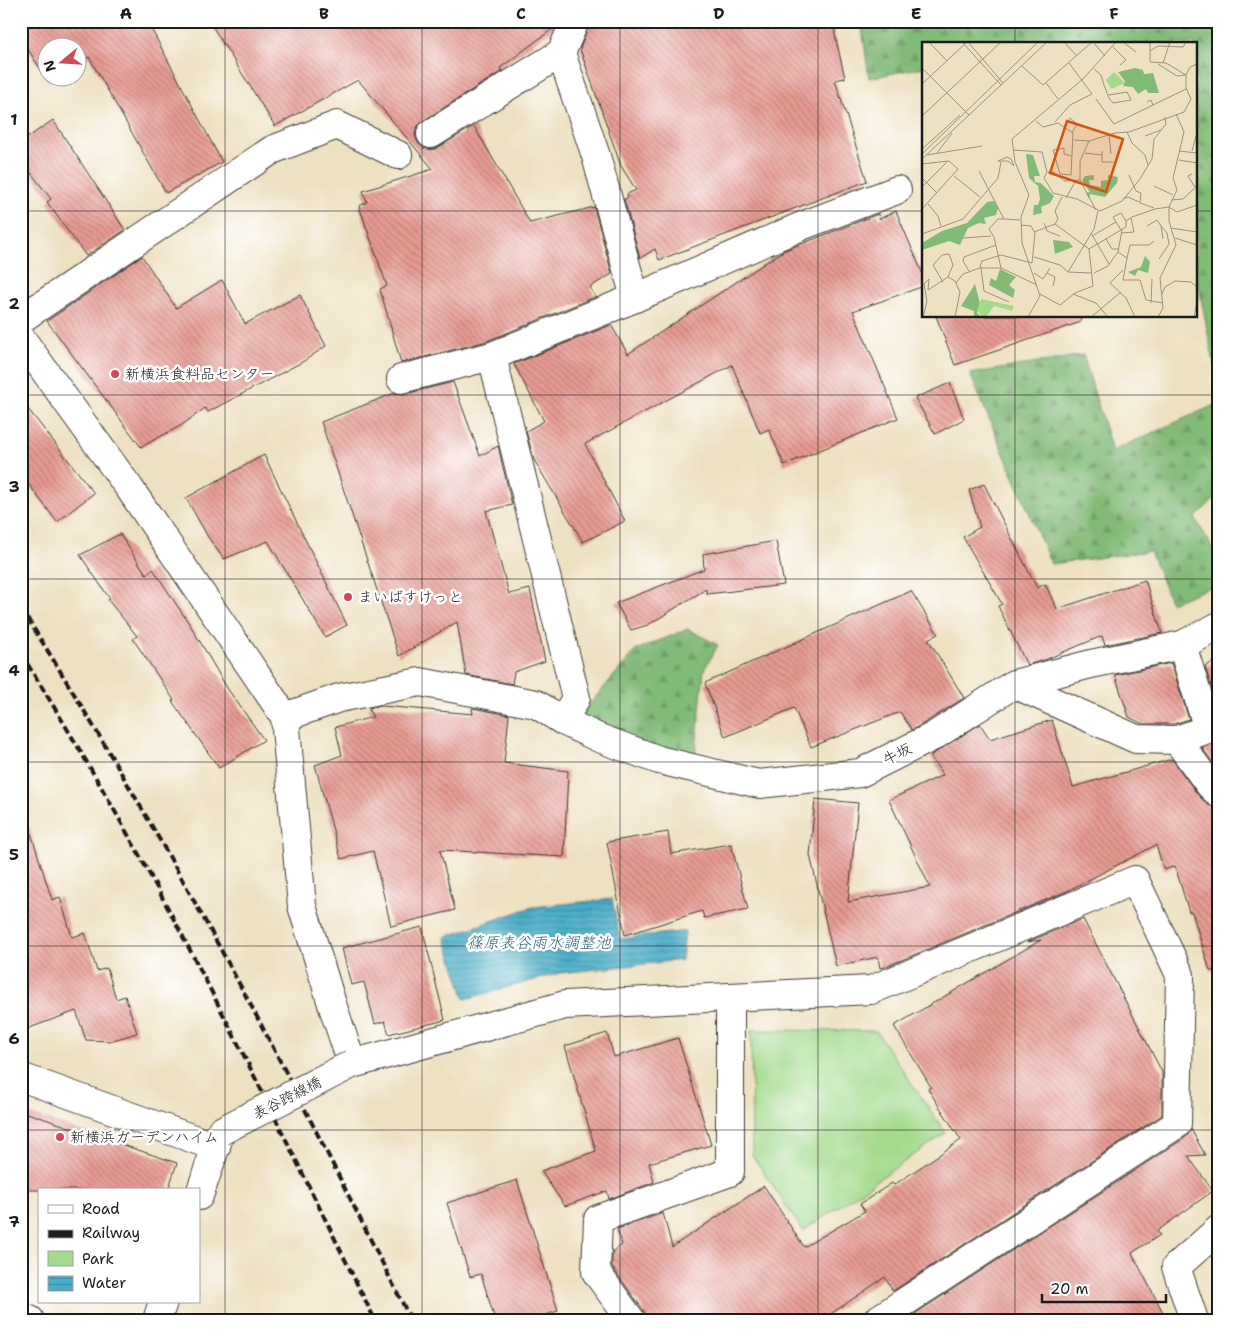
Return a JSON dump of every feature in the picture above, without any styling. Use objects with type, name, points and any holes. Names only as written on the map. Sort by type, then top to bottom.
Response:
[{"type":"street","points":[[431,134],[561,52],[575,21]]},
{"type":"street","points":[[561,52],[596,156],[635,298]]},
{"type":"street","points":[[21,319],[272,150],[337,125],[398,155]]},
{"type":"street","points":[[401,379],[492,356],[804,226],[897,190]]},
{"type":"street","points":[[21,338],[130,489],[285,717],[302,906],[332,1007],[352,1064]]},
{"type":"street","points":[[492,356],[576,698],[563,721]]},
{"type":"street","name":"牛坂","points":[[285,717],[339,698],[420,682],[536,704],[563,721],[599,738],[659,760],[759,784],[860,773],[934,736],[1014,684],[1091,664],[1182,645],[1219,626]]},
{"type":"street","points":[[1014,684],[1136,739],[1177,740],[1214,728],[1182,645]]},
{"type":"street","points":[[1177,740],[1209,784],[1219,794]]},
{"type":"street","name":"表谷跨線橋","points":[[218,1139],[352,1064],[565,1005],[871,990],[1135,880],[1180,976],[1177,1124],[877,1320]]},
{"type":"street","points":[[631,1320],[596,1272],[598,1219],[730,1172],[730,997]]},
{"type":"street","points":[[21,1077],[218,1139],[200,1193]]},
{"type":"street","points":[[1194,1320],[1176,1267],[1219,1229]]},
{"type":"street","points":[[157,1320],[162,1304]]},
{"type":"street","points":[[21,1317],[30,1320]]},
{"type":"green space","points":[[861,21],[1219,21],[1219,389],[1198,283],[1198,42],[922,42],[922,67],[869,78]]},
{"type":"green space","points":[[1083,355],[1112,451],[1219,403],[1219,494],[1195,518],[1219,558],[1219,584],[1171,603],[1150,551],[1051,564],[970,374]]},
{"type":"green space","points":[[688,629],[718,645],[704,670],[695,759],[575,721],[636,650]]},
{"type":"green space","points":[[751,1030],[876,1031],[946,1133],[803,1231],[752,1155]]},
{"type":"water","name":"篠原表谷雨水調整池","points":[[612,899],[620,939],[685,931],[682,960],[561,973],[465,999],[445,937],[532,907]]},
{"type":"building","points":[[21,21],[147,21],[222,162],[166,193],[88,58],[88,38],[38,38],[38,65],[21,38]]},
{"type":"building","points":[[209,21],[558,21],[555,27],[500,68],[502,71],[423,121],[417,127],[415,135],[418,143],[423,148],[432,150],[474,126],[530,223],[594,207],[612,274],[590,287],[595,297],[487,341],[401,363],[380,289],[387,286],[359,206],[367,202],[363,191],[433,169],[358,80],[275,126]]},
{"type":"building","points":[[590,21],[834,21],[835,35],[845,78],[835,80],[867,181],[659,260],[655,249],[640,258],[624,199],[628,198],[627,194],[636,190],[621,166],[580,49]]},
{"type":"building","points":[[53,120],[125,230],[86,256],[47,202],[51,199],[21,160],[21,142]]},
{"type":"building","points":[[896,211],[922,272],[922,287],[853,311],[898,418],[784,465],[769,429],[760,433],[732,365],[585,444],[625,521],[583,542],[534,460],[526,431],[544,421],[514,364],[611,325],[628,354],[783,251],[878,214],[879,219]]},
{"type":"building","points":[[142,256],[176,308],[222,280],[245,324],[300,295],[326,346],[304,361],[208,412],[205,408],[182,425],[141,447],[47,321]]},
{"type":"building","points":[[937,318],[1080,318],[1081,322],[955,365]]},
{"type":"building","points":[[453,382],[480,456],[498,446],[512,505],[486,511],[509,594],[530,589],[545,661],[514,672],[512,684],[466,675],[457,622],[399,656],[321,422],[395,393],[405,394]]},
{"type":"building","points":[[950,383],[964,419],[935,434],[915,398]]},
{"type":"building","points":[[21,400],[94,493],[57,522],[21,474]]},
{"type":"building","points":[[264,455],[347,625],[325,637],[268,541],[224,559],[208,537],[186,498]]},
{"type":"building","points":[[984,484],[1037,588],[1045,584],[1057,609],[1145,580],[1162,633],[1105,645],[1102,636],[1047,659],[1027,665],[998,606],[1002,604],[963,537],[980,527],[969,490]]},
{"type":"building","points":[[120,534],[146,574],[153,569],[192,628],[227,688],[264,740],[219,768],[172,701],[174,700],[133,639],[137,636],[108,600],[110,599],[80,555]]},
{"type":"building","points":[[776,541],[784,585],[707,594],[706,589],[648,625],[631,630],[616,603],[704,569],[703,554]]},
{"type":"building","points":[[911,591],[938,634],[928,639],[964,698],[912,730],[900,712],[811,747],[794,708],[725,737],[705,683]]},
{"type":"building","points":[[1219,658],[1219,711],[1205,667]]},
{"type":"building","points":[[1171,663],[1189,719],[1174,724],[1143,724],[1129,717],[1115,675]]},
{"type":"building","points":[[382,706],[473,714],[472,708],[509,715],[504,763],[568,771],[564,857],[440,850],[455,910],[391,926],[373,851],[341,859],[315,765],[342,755],[335,727],[373,717],[368,708]]},
{"type":"building","points":[[1052,720],[1073,787],[1172,759],[1198,795],[1208,805],[1219,809],[1219,970],[1210,971],[1192,912],[1189,912],[1175,866],[1164,870],[1156,845],[1067,891],[885,967],[880,968],[878,957],[836,966],[810,855],[815,799],[858,803],[848,902],[930,887],[889,800],[943,775],[930,756],[980,724],[990,739]]},
{"type":"building","points":[[1219,740],[1219,771],[1202,748]]},
{"type":"building","points":[[29,827],[52,900],[60,897],[72,937],[85,933],[97,971],[107,968],[116,999],[125,996],[137,1033],[110,1041],[86,1040],[76,1011],[21,1031],[21,828]]},
{"type":"building","points":[[668,832],[671,854],[731,844],[748,909],[704,918],[702,911],[625,935],[607,842]]},
{"type":"building","points":[[1083,919],[1162,1072],[1162,1115],[893,1291],[885,1277],[822,1320],[646,1320],[644,1311],[612,1267],[612,1252],[622,1245],[617,1229],[663,1213],[672,1247],[764,1186],[804,1247],[865,1211],[860,1204],[892,1183],[894,1185],[961,1140],[928,1089],[931,1087],[894,1026],[1041,940],[1027,942]]},
{"type":"building","points":[[422,927],[445,1020],[389,1034],[385,1021],[375,1024],[364,982],[351,985],[342,948]]},
{"type":"building","points":[[607,1033],[614,1057],[678,1038],[711,1145],[649,1163],[654,1182],[609,1199],[607,1191],[565,1206],[541,1171],[596,1151],[565,1046]]},
{"type":"building","name":"新横浜ガーデンハイム","points":[[21,1111],[177,1163],[169,1188],[38,1188],[38,1190],[21,1190]]},
{"type":"building","points":[[1191,1129],[1205,1155],[1188,1156],[1213,1191],[1157,1231],[1160,1235],[1132,1253],[1167,1320],[911,1320],[910,1317],[1186,1137]]},
{"type":"building","points":[[517,1180],[558,1311],[530,1320],[495,1320],[481,1274],[470,1277],[447,1203]]},
{"type":"railway","points":[[21,608],[109,753],[221,950],[290,1079],[411,1320]]},
{"type":"railway","points":[[21,654],[118,816],[163,899],[207,982],[375,1320]]},
{"type":"place","name":"新横浜食料品センター","points":[[115,374]]},
{"type":"place","name":"まいばすけっと","points":[[348,597]]},
{"type":"place","name":"新横浜ガーデンハイム","points":[[60,1137]]}]
